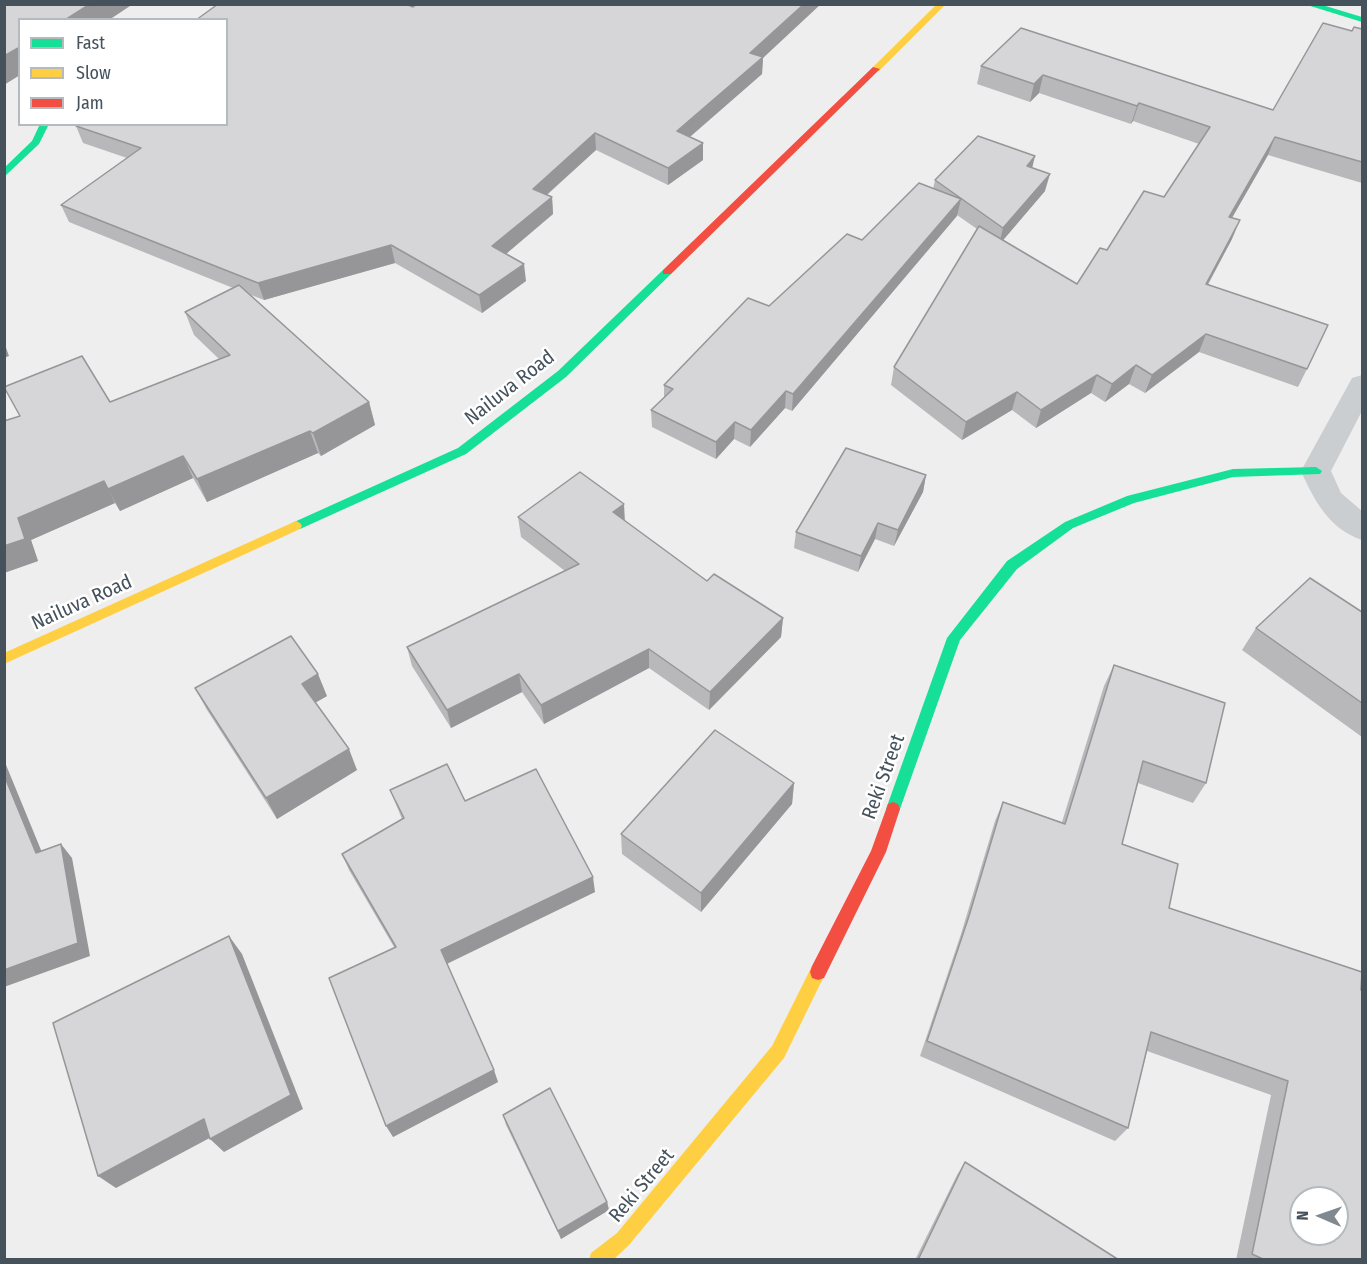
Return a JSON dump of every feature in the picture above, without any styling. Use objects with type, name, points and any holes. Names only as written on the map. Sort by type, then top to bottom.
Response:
[{"type":"main road","name":"Nailuva Road","points":[[4,659],[462,451],[562,374],[942,4]]},
{"type":"main road","points":[[1308,4],[1362,20]]},
{"type":"main road","points":[[4,174],[36,142],[44,126]]},
{"type":"main road","name":"Reki Street","points":[[597,1260],[623,1239],[778,1052],[878,852],[954,638],[1012,565],[1069,525],[1131,499],[1233,474],[1316,471]]},
{"type":"street","points":[[1362,385],[1316,471],[1329,500],[1362,528]]},
{"type":"building","points":[[4,4],[90,4],[68,18],[18,18],[18,48],[4,56]]},
{"type":"building","points":[[218,4],[406,4],[413,7],[417,4],[804,4],[750,53],[763,57],[677,131],[703,143],[668,168],[595,133],[533,189],[552,197],[492,246],[524,264],[479,295],[391,245],[258,283],[61,205],[141,148],[76,126],[228,126],[228,18],[199,18]]},
{"type":"building","points":[[1323,23],[1352,31],[1354,27],[1362,29],[1362,162],[1275,137],[1229,217],[1240,220],[1206,284],[1328,325],[1307,369],[1206,334],[1152,375],[1136,365],[1112,384],[1097,375],[1041,410],[1017,392],[966,422],[894,367],[979,226],[1077,284],[1100,248],[1107,250],[1144,191],[1164,197],[1210,127],[1139,103],[1137,106],[1043,75],[1034,84],[981,66],[1021,28],[1273,110]]},
{"type":"building","points":[[978,136],[1035,156],[1027,166],[1050,174],[1003,228],[935,180]]},
{"type":"building","points":[[919,183],[961,199],[793,394],[786,391],[751,430],[735,422],[716,442],[651,410],[673,389],[664,385],[748,298],[769,306],[847,234],[862,240]]},
{"type":"building","points":[[239,285],[369,402],[313,433],[310,431],[197,479],[183,456],[108,489],[104,481],[18,518],[25,539],[4,546],[4,421],[20,416],[4,387],[82,356],[110,402],[230,355],[185,312]]},
{"type":"building","points":[[846,448],[926,475],[898,530],[878,523],[861,556],[796,532]]},
{"type":"building","points":[[580,472],[624,504],[613,512],[707,581],[714,574],[783,618],[710,692],[649,649],[541,705],[519,674],[447,710],[407,647],[579,564],[518,517]]},
{"type":"building","points":[[1310,578],[1362,612],[1362,703],[1256,628]]},
{"type":"building","points":[[291,636],[318,674],[302,684],[349,749],[266,798],[195,688]]},
{"type":"building","points":[[1114,665],[1225,703],[1206,783],[1143,761],[1122,844],[1178,864],[1169,908],[1362,972],[1362,1260],[1265,1260],[1252,1254],[1288,1081],[1151,1032],[1128,1128],[927,1041],[969,916],[1003,802],[1065,824]]},
{"type":"building","points":[[715,730],[794,783],[701,893],[621,834]]},
{"type":"building","points":[[447,764],[465,801],[536,769],[593,877],[441,950],[494,1070],[386,1126],[329,978],[396,947],[342,854],[404,818],[390,790]]},
{"type":"building","points":[[4,775],[36,853],[61,844],[78,943],[4,970]]},
{"type":"building","points":[[229,936],[291,1095],[210,1139],[204,1119],[98,1176],[53,1023]]},
{"type":"building","points":[[550,1088],[607,1202],[558,1231],[503,1115]]},
{"type":"building","points":[[965,1162],[1119,1260],[918,1260]]},
{"type":"traffic: fast","points":[[1308,4],[1362,20]]},
{"type":"traffic: fast","points":[[4,174],[36,142],[44,126]]},
{"type":"traffic: fast","points":[[296,526],[462,451],[562,374],[667,272]]},
{"type":"traffic: fast","points":[[893,809],[954,638],[1012,565],[1069,525],[1131,499],[1233,473],[1316,471]]},
{"type":"traffic: slow","points":[[876,69],[942,4]]},
{"type":"traffic: slow","points":[[4,659],[296,526]]},
{"type":"traffic: slow","points":[[598,1260],[623,1239],[778,1052],[818,972]]},
{"type":"traffic: jam","points":[[667,272],[876,69]]},
{"type":"traffic: jam","points":[[818,972],[878,852],[893,809]]}]
